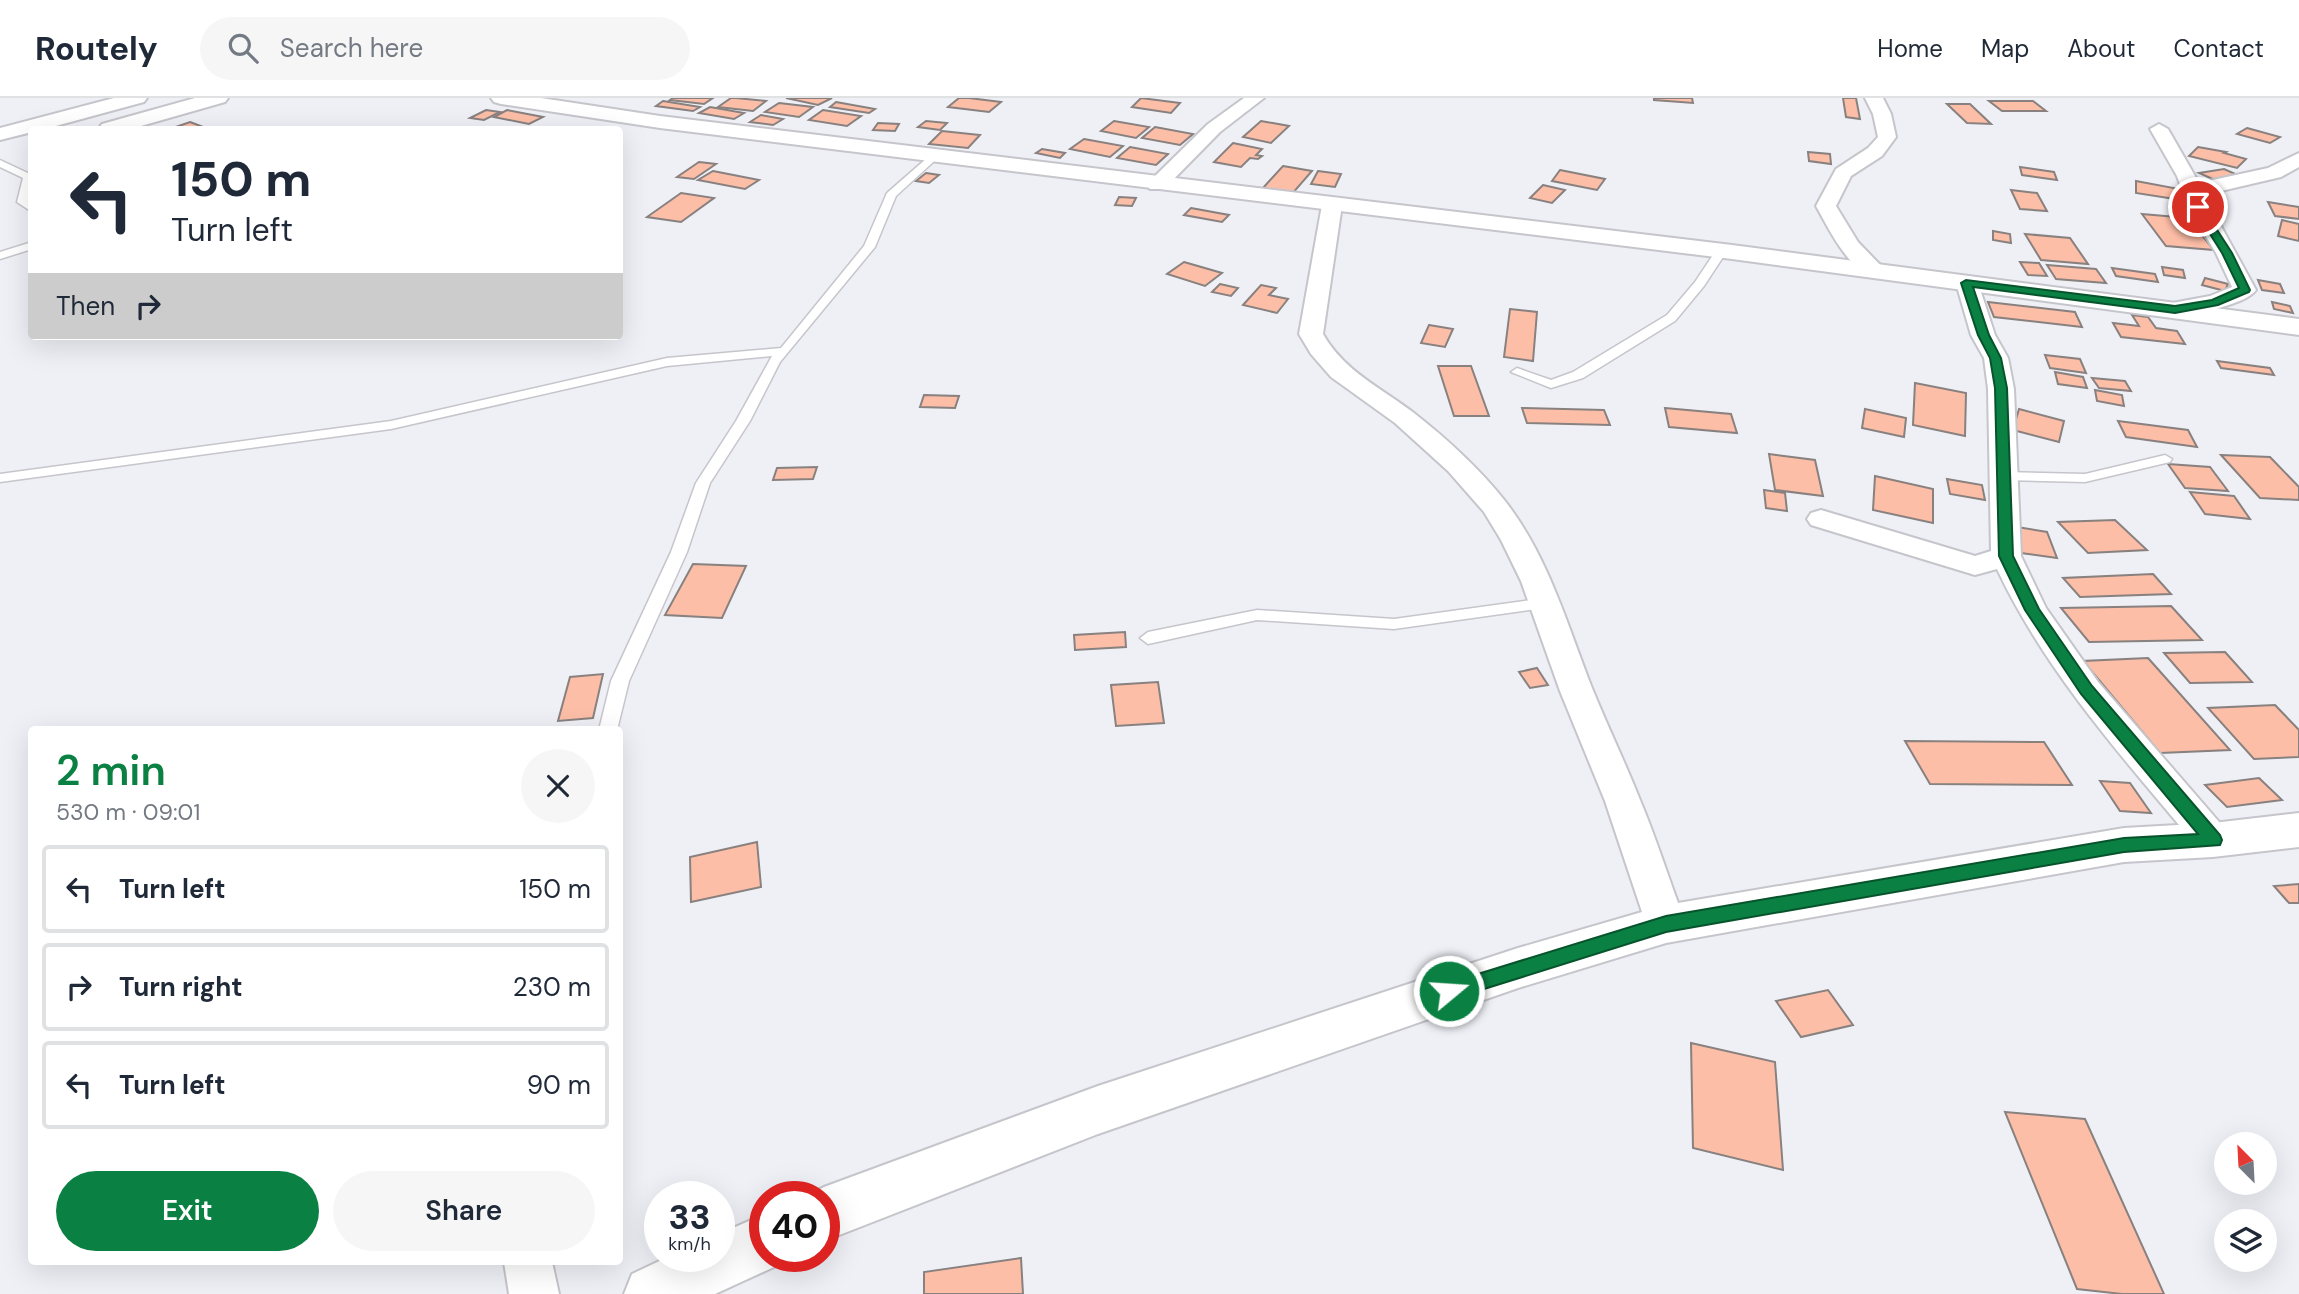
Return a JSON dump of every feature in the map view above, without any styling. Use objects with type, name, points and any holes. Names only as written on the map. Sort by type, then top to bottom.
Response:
[{"type":"main road","points":[[30,126],[137,98]]},
{"type":"main road","points":[[118,126],[218,98]]},
{"type":"main road","points":[[501,98],[660,122],[1721,251],[2299,327]]},
{"type":"main road","points":[[0,134],[28,127]]},
{"type":"main road","points":[[840,1208],[1098,1110],[1518,968],[1666,924],[2124,845],[2213,840],[2299,830]]},
{"type":"main road","points":[[652,1294],[749,1249]]},
{"type":"street","points":[[1157,184],[1214,128],[1255,98]]},
{"type":"street","points":[[1874,98],[1882,114],[1887,137],[1875,152],[1843,173],[1826,206],[1849,246],[1875,271]]},
{"type":"street","points":[[2159,129],[2187,176],[2198,207],[2227,253],[2245,290],[2215,302],[2175,309]]},
{"type":"street","points":[[2193,192],[2274,173],[2299,159]]},
{"type":"street","points":[[1332,205],[1311,334],[1320,354],[1338,371],[1404,418],[1464,475],[1503,520],[1545,603],[1578,693],[1617,785],[1666,924]]},
{"type":"street","points":[[1966,283],[1983,335],[1996,358],[2001,388],[2006,556],[2032,610],[2086,690],[2213,840]]},
{"type":"street","points":[[1821,519],[1975,566],[2006,556]]},
{"type":"street","points":[[529,1265],[534,1294]]},
{"type":"lane","points":[[609,726],[620,681],[679,552],[703,483],[743,421],[775,360],[869,247],[891,195],[937,154]]},
{"type":"lane","points":[[7,157],[28,177],[22,202],[28,206]]},
{"type":"lane","points":[[0,256],[28,246]]},
{"type":"lane","points":[[1517,372],[1551,384],[1578,375],[1671,318],[1700,284],[1721,251]]},
{"type":"lane","points":[[0,478],[391,425],[667,362],[785,351]]},
{"type":"lane","points":[[2004,476],[2085,478],[2165,459]]},
{"type":"lane","points":[[1148,638],[1257,615],[1394,624],[1545,603]]},
{"type":"building","points":[[713,98],[704,104],[670,100]]},
{"type":"building","points":[[731,98],[766,101],[753,111],[718,107]]},
{"type":"building","points":[[786,98],[832,98],[818,105]]},
{"type":"building","points":[[959,98],[1001,102],[989,112],[948,107]]},
{"type":"building","points":[[1141,98],[1180,103],[1171,113],[1132,107]]},
{"type":"building","points":[[1692,98],[1693,103],[1654,100]]},
{"type":"building","points":[[1843,98],[1856,98],[1860,119],[1846,117]]},
{"type":"building","points":[[663,101],[700,107],[693,111],[656,106]]},
{"type":"building","points":[[1989,101],[2033,101],[2046,111],[2002,111]]},
{"type":"building","points":[[836,102],[875,109],[869,113],[830,107]]},
{"type":"building","points":[[779,103],[813,107],[799,117],[765,112]]},
{"type":"building","points":[[1947,104],[1970,104],[1991,124],[1967,123]]},
{"type":"building","points":[[710,107],[744,113],[734,119],[699,113]]},
{"type":"building","points":[[486,110],[500,112],[484,120],[470,118]]},
{"type":"building","points":[[507,110],[543,117],[529,124],[494,117]]},
{"type":"building","points":[[823,110],[861,116],[847,126],[809,120]]},
{"type":"building","points":[[761,115],[783,119],[773,125],[750,122]]},
{"type":"building","points":[[926,121],[947,123],[940,130],[918,127]]},
{"type":"building","points":[[1114,121],[1149,127],[1136,138],[1101,131]]},
{"type":"building","points":[[1261,121],[1289,126],[1271,143],[1243,137]]},
{"type":"building","points":[[190,122],[200,126],[178,126]]},
{"type":"building","points":[[878,123],[899,124],[895,131],[873,130]]},
{"type":"building","points":[[1155,127],[1193,134],[1180,145],[1142,138]]},
{"type":"building","points":[[2247,128],[2280,137],[2270,143],[2237,134]]},
{"type":"building","points":[[942,131],[980,135],[968,148],[929,144]]},
{"type":"building","points":[[1084,139],[1123,146],[1110,157],[1070,149]]},
{"type":"building","points":[[1233,143],[1262,149],[1256,155],[1262,156],[1258,159],[1250,158],[1241,167],[1214,162]]},
{"type":"building","points":[[1130,147],[1168,154],[1156,165],[1117,158]]},
{"type":"building","points":[[2198,147],[2246,159],[2237,168],[2189,156]]},
{"type":"building","points":[[1042,149],[1065,153],[1060,158],[1036,153]]},
{"type":"building","points":[[1808,152],[1830,154],[1831,164],[1809,161]]},
{"type":"building","points":[[699,162],[716,164],[694,179],[677,177]]},
{"type":"building","points":[[1283,166],[1312,171],[1292,194],[1263,188]]},
{"type":"building","points":[[2020,167],[2054,172],[2057,180],[2022,175]]},
{"type":"building","points":[[2224,169],[2242,177],[2217,181],[2199,173]]},
{"type":"building","points":[[1560,170],[1605,179],[1597,190],[1552,181]]},
{"type":"building","points":[[713,171],[759,180],[745,189],[698,180]]},
{"type":"building","points":[[1318,171],[1341,174],[1335,187],[1311,184]]},
{"type":"building","points":[[926,173],[939,175],[929,183],[916,181]]},
{"type":"building","points":[[2136,181],[2179,189],[2181,200],[2136,193]]},
{"type":"building","points":[[1543,185],[1565,190],[1552,203],[1530,198]]},
{"type":"building","points":[[2011,190],[2037,193],[2047,211],[2020,209]]},
{"type":"building","points":[[681,193],[714,198],[681,222],[647,217]]},
{"type":"building","points":[[1119,197],[1136,198],[1132,206],[1115,205]]},
{"type":"building","points":[[2268,202],[2299,207],[2299,219],[2275,216]]},
{"type":"building","points":[[1191,208],[1229,215],[1222,222],[1184,215]]},
{"type":"building","points":[[2142,214],[2188,218],[2214,250],[2166,246]]},
{"type":"building","points":[[2282,220],[2299,224],[2299,241],[2278,236]]},
{"type":"building","points":[[1993,231],[2010,234],[2011,243],[1993,240]]},
{"type":"building","points":[[2025,234],[2070,238],[2088,264],[2041,260]]},
{"type":"building","points":[[1184,262],[1222,273],[1205,286],[1167,274]]},
{"type":"building","points":[[2020,262],[2039,263],[2047,276],[2028,275]]},
{"type":"building","points":[[2047,265],[2096,269],[2106,283],[2056,279]]},
{"type":"building","points":[[2162,267],[2183,270],[2185,278],[2164,275]]},
{"type":"building","points":[[2112,268],[2155,274],[2158,282],[2116,276]]},
{"type":"building","points":[[2205,278],[2228,284],[2225,291],[2202,285]]},
{"type":"building","points":[[2258,280],[2280,284],[2284,293],[2262,290]]},
{"type":"building","points":[[1220,284],[1238,288],[1231,296],[1212,292]]},
{"type":"building","points":[[1261,285],[1276,288],[1269,295],[1288,299],[1277,313],[1243,305]]},
{"type":"building","points":[[1988,302],[2075,312],[2082,327],[1994,317]]},
{"type":"building","points":[[2272,302],[2290,306],[2293,313],[2274,309]]},
{"type":"building","points":[[1510,309],[1537,312],[1533,361],[1504,357]]},
{"type":"building","points":[[2132,315],[2148,317],[2156,328],[2177,331],[2185,344],[2121,337],[2113,323],[2139,326]]},
{"type":"building","points":[[1429,325],[1453,329],[1445,347],[1421,343]]},
{"type":"building","points":[[2045,355],[2080,359],[2086,373],[2050,368]]},
{"type":"building","points":[[2217,361],[2270,368],[2274,375],[2221,368]]},
{"type":"building","points":[[1438,366],[1471,366],[1489,416],[1454,416]]},
{"type":"building","points":[[2055,372],[2083,377],[2087,388],[2058,384]]},
{"type":"building","points":[[2092,378],[2125,381],[2131,391],[2099,388]]},
{"type":"building","points":[[1915,383],[1966,393],[1965,436],[1913,425]]},
{"type":"building","points":[[2095,390],[2122,395],[2124,406],[2097,401]]},
{"type":"building","points":[[924,395],[959,396],[955,408],[920,407]]},
{"type":"building","points":[[1522,408],[1604,410],[1610,425],[1527,423]]},
{"type":"building","points":[[1665,408],[1731,414],[1737,433],[1669,427]]},
{"type":"building","points":[[1865,409],[1906,418],[1904,437],[1862,428]]},
{"type":"building","points":[[2019,409],[2064,421],[2059,442],[2013,430]]},
{"type":"building","points":[[2118,421],[2188,430],[2197,447],[2126,437]]},
{"type":"building","points":[[1769,454],[1815,460],[1823,496],[1775,490]]},
{"type":"building","points":[[2221,455],[2270,457],[2299,487],[2299,500],[2260,498]]},
{"type":"building","points":[[2168,464],[2210,467],[2228,491],[2185,488]]},
{"type":"building","points":[[817,467],[813,479],[773,480],[777,468]]},
{"type":"building","points":[[1875,476],[1933,489],[1933,523],[1873,510]]},
{"type":"building","points":[[1947,479],[1982,485],[1985,500],[1950,494]]},
{"type":"building","points":[[1764,490],[1785,493],[1787,511],[1766,508]]},
{"type":"building","points":[[2190,492],[2234,496],[2250,519],[2205,514]]},
{"type":"building","points":[[2115,520],[2147,550],[2088,553],[2058,522]]},
{"type":"building","points":[[2011,526],[2047,532],[2057,558],[2021,553]]},
{"type":"building","points":[[693,564],[746,566],[722,618],[665,615]]},
{"type":"building","points":[[2153,574],[2171,594],[2080,597],[2063,578]]},
{"type":"building","points":[[2171,606],[2202,640],[2089,642],[2061,608]]},
{"type":"building","points":[[1125,632],[1126,647],[1075,650],[1074,635]]},
{"type":"building","points":[[2225,652],[2252,682],[2190,683],[2164,653]]},
{"type":"building","points":[[2148,658],[2230,750],[2160,753],[2083,661]]},
{"type":"building","points":[[1537,668],[1548,685],[1530,688],[1519,672]]},
{"type":"building","points":[[603,674],[593,718],[558,721],[570,677]]},
{"type":"building","points":[[1158,682],[1164,723],[1116,726],[1111,685]]},
{"type":"building","points":[[2275,705],[2299,730],[2299,757],[2254,759],[2208,708]]},
{"type":"building","points":[[1905,741],[2044,742],[2072,785],[1930,784]]},
{"type":"building","points":[[2259,778],[2282,800],[2227,807],[2205,785]]},
{"type":"building","points":[[2100,781],[2130,783],[2151,813],[2120,811]]},
{"type":"building","points":[[757,842],[761,887],[691,902],[690,857]]},
{"type":"building","points":[[2299,884],[2299,903],[2289,903],[2274,886]]},
{"type":"building","points":[[1828,990],[1853,1025],[1801,1037],[1776,1001]]},
{"type":"building","points":[[1691,1043],[1775,1062],[1783,1170],[1693,1148]]},
{"type":"building","points":[[2005,1112],[2085,1119],[2164,1294],[2122,1294],[2077,1289]]},
{"type":"building","points":[[1021,1258],[1023,1294],[924,1294],[924,1272]]},
{"type":"route","points":[[1449,991],[1666,924],[2124,845],[2213,840],[2086,690],[2032,610],[2006,556],[2001,388],[1996,358],[1983,335],[1966,283],[2175,309],[2215,302],[2245,290],[2227,253],[2198,207]]}]
